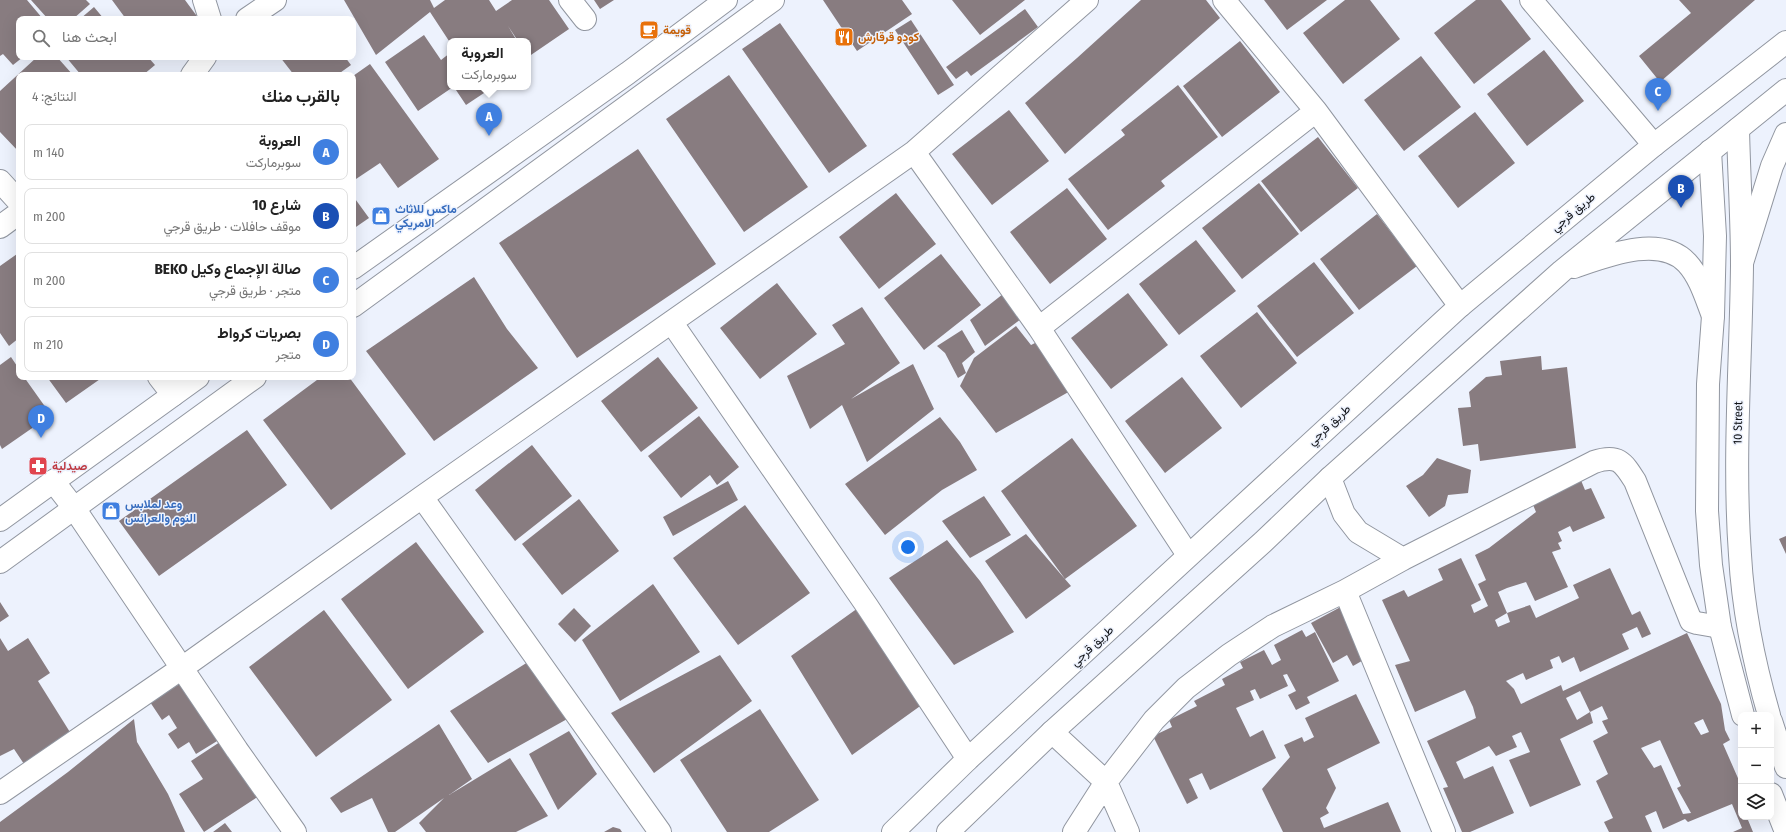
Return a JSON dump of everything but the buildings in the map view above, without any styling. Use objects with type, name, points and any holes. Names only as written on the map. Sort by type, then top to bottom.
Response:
[{"type":"main road","points":[[204,0],[209,16]]},
{"type":"main road","points":[[251,16],[275,0]]},
{"type":"main road","points":[[570,0],[585,19]]},
{"type":"main road","points":[[356,266],[628,73],[726,0]]},
{"type":"main road","points":[[356,304],[773,0]]},
{"type":"main road","points":[[0,793],[182,668],[422,497],[914,152],[1087,0]]},
{"type":"main road","points":[[1224,0],[1316,111],[1460,306]]},
{"type":"main road","points":[[1531,0],[1654,145]]},
{"type":"main road","name":"طريق قرجي","points":[[893,832],[968,759],[1460,306],[1654,145],[1786,42]]},
{"type":"main road","points":[[194,72],[203,60]]},
{"type":"main road","points":[[948,832],[1052,732],[1263,542],[1330,478],[1562,271],[1786,90]]},
{"type":"main road","points":[[1039,328],[1316,111]]},
{"type":"main road","name":"10 Street","points":[[1738,129],[1742,263],[1737,457],[1740,556],[1751,637],[1768,712]]},
{"type":"main road","points":[[1742,263],[1772,166],[1786,134]]},
{"type":"main road","points":[[1710,151],[1715,236],[1713,316],[1708,384],[1707,511],[1711,565],[1720,627],[1741,712]]},
{"type":"main road","points":[[914,152],[1039,328],[1188,555]]},
{"type":"main road","points":[[0,181],[16,199]]},
{"type":"main road","points":[[0,227],[16,215]]},
{"type":"main road","points":[[1562,271],[1608,256],[1639,249],[1663,250],[1677,254],[1688,264],[1700,283],[1713,316]]},
{"type":"main road","points":[[672,323],[867,606],[968,759]]},
{"type":"main road","points":[[161,380],[173,395]]},
{"type":"main road","points":[[0,520],[194,380]]},
{"type":"main road","points":[[0,562],[251,380]]},
{"type":"main road","points":[[1074,832],[1106,782],[1154,720],[1186,688],[1229,655],[1272,626],[1345,591],[1402,559],[1594,462],[1608,457],[1624,464],[1635,481],[1691,621],[1720,627]]},
{"type":"main road","points":[[1330,478],[1344,514],[1358,532],[1402,559]]},
{"type":"main road","points":[[53,481],[74,508],[295,832]]},
{"type":"main road","points":[[422,497],[660,832]]},
{"type":"main road","points":[[1345,591],[1444,832]]},
{"type":"main road","points":[[1774,730],[1786,768]]},
{"type":"main road","points":[[1052,732],[1106,782],[1128,832]]},
{"type":"main road","points":[[1774,802],[1786,832]]},
{"type":"place","name":"قويمة","points":[[649,30]]},
{"type":"place","name":"كودو قرقارش","points":[[844,37]]},
{"type":"place","name":"صالة الإجماع وكيل BEKO","points":[[1658,111]]},
{"type":"place","name":"العروبة","points":[[489,136]]},
{"type":"place","name":"شارع 10","points":[[1681,208]]},
{"type":"place","name":"ماكس للاثاث الامريكي","points":[[381,216]]},
{"type":"place","name":"بصريات كرواط","points":[[41,438]]},
{"type":"place","name":"صيدلية","points":[[38,466]]},
{"type":"place","name":"وعد لملابس النوم والعرائس","points":[[111,511]]}]
